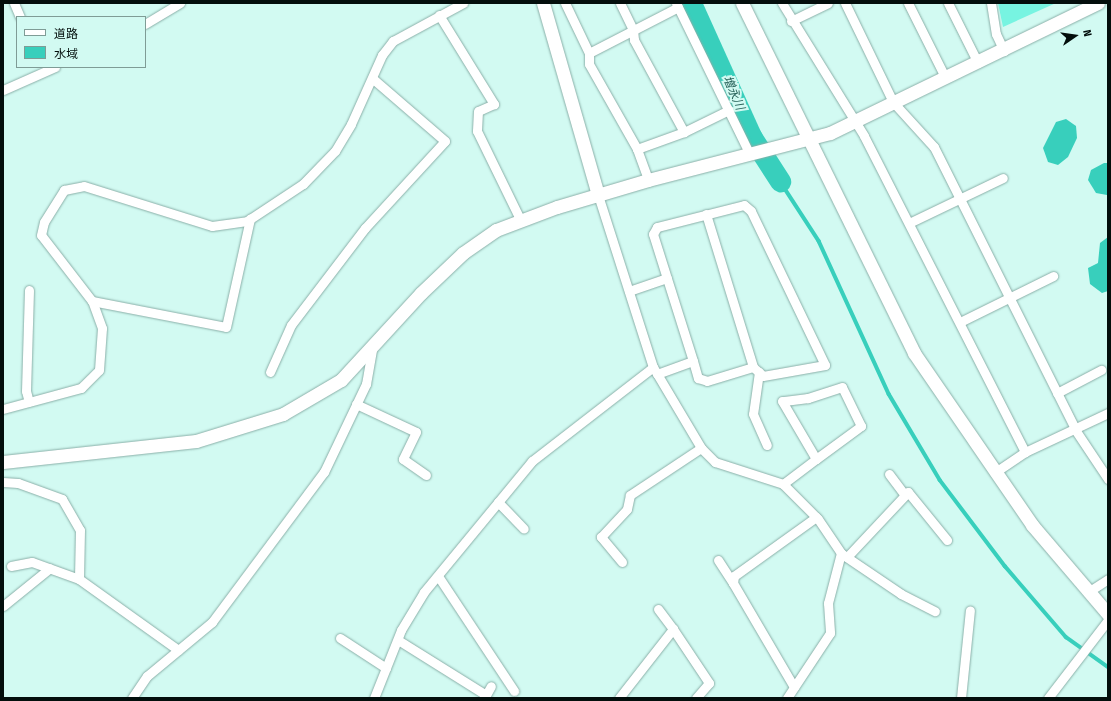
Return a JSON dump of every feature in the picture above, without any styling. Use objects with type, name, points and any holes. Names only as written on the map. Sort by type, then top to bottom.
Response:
[{"type":"street","points":[[14,3],[20,16]]},
{"type":"street","points":[[146,23],[180,3]]},
{"type":"street","points":[[3,409],[81,388],[99,370],[102,328],[92,301],[42,236],[44,222],[64,190],[84,186],[212,226],[250,219],[303,184],[321,167],[351,124],[372,78],[393,41],[439,15],[464,3]]},
{"type":"street","points":[[543,3],[598,195],[655,371],[701,448],[715,462],[783,484],[816,517],[844,555],[901,594],[935,611]]},
{"type":"street","points":[[565,3],[589,53],[590,64],[637,149],[648,180]]},
{"type":"street","points":[[620,3],[633,30],[634,40],[684,132]]},
{"type":"street","points":[[742,3],[811,139],[914,353],[994,474],[1088,592],[1108,614]]},
{"type":"street","points":[[782,3],[791,21],[853,120],[909,223],[960,322],[993,395],[1025,452]]},
{"type":"street","points":[[791,21],[828,3]]},
{"type":"street","points":[[845,3],[893,102],[934,147],[1008,298],[1075,429],[1108,479]]},
{"type":"street","points":[[908,3],[945,77]]},
{"type":"street","points":[[948,3],[978,63]]},
{"type":"street","points":[[991,3],[996,34],[1004,51]]},
{"type":"street","points":[[3,462],[196,441],[242,428],[309,401],[341,380],[372,350],[421,293],[463,253],[496,230],[520,219],[648,180],[749,153],[811,139],[1004,51],[1098,3]]},
{"type":"street","points":[[589,53],[677,5],[749,153]]},
{"type":"street","points":[[439,15],[494,104],[478,111],[477,131],[520,219]]},
{"type":"street","points":[[3,90],[43,69]]},
{"type":"street","points":[[270,372],[291,325],[364,228],[445,141],[372,78]]},
{"type":"street","points":[[637,149],[684,132],[729,110]]},
{"type":"street","points":[[909,223],[1003,178]]},
{"type":"street","points":[[744,205],[751,211],[825,365],[809,371],[763,376],[756,369],[707,381],[698,378],[654,234],[657,227],[744,205]]},
{"type":"street","points":[[706,214],[756,369],[753,414],[767,445]]},
{"type":"street","points":[[92,301],[226,328],[250,219]]},
{"type":"street","points":[[960,322],[1053,276]]},
{"type":"street","points":[[629,291],[667,278]]},
{"type":"street","points":[[29,290],[26,391],[29,402]]},
{"type":"street","points":[[132,698],[147,676],[212,622],[286,525],[324,472],[366,384],[372,350]]},
{"type":"street","points":[[374,698],[398,640],[424,592],[532,461],[655,371],[693,361]]},
{"type":"street","points":[[1057,393],[1101,370]]},
{"type":"street","points":[[783,484],[861,426],[842,387],[808,398],[782,401],[816,459]]},
{"type":"street","points":[[356,404],[416,432],[403,459],[426,475]]},
{"type":"street","points":[[994,474],[1025,452],[1108,413]]},
{"type":"street","points":[[622,562],[601,537],[627,509],[630,494],[701,448]]},
{"type":"street","points":[[889,474],[905,495]]},
{"type":"street","points":[[3,482],[18,483],[62,499],[80,530],[79,579]]},
{"type":"street","points":[[787,698],[830,633],[828,603],[844,555],[908,492],[947,540]]},
{"type":"street","points":[[498,502],[524,529]]},
{"type":"street","points":[[733,583],[734,576],[816,517]]},
{"type":"street","points":[[718,560],[794,687]]},
{"type":"street","points":[[11,566],[32,562],[79,579],[178,650]]},
{"type":"street","points":[[3,606],[50,568]]},
{"type":"street","points":[[438,576],[514,691]]},
{"type":"street","points":[[1088,592],[1108,579]]},
{"type":"street","points":[[658,609],[709,683],[696,698]]},
{"type":"street","points":[[962,698],[970,610]]},
{"type":"street","points":[[1048,698],[1079,655],[1108,620]]},
{"type":"street","points":[[619,698],[673,629]]},
{"type":"street","points":[[340,638],[386,668]]},
{"type":"street","points":[[398,640],[485,697],[491,686]]},
{"type":"shaded area","points":[[998,3],[1056,3],[1003,27]]},
{"type":"water","points":[[1066,119],[1076,126],[1077,138],[1068,157],[1058,165],[1048,162],[1043,148],[1056,122]]},
{"type":"water","points":[[1104,163],[1108,163],[1107,195],[1096,193],[1088,180],[1091,170]]},
{"type":"water","points":[[1108,237],[1108,291],[1102,293],[1090,284],[1088,268],[1098,263],[1100,243]]},
{"type":"waterway","name":"増永川","points":[[691,3],[751,136],[780,181]]},
{"type":"waterway","points":[[780,181],[819,241],[889,394],[940,480],[1005,566],[1066,637],[1108,667]]}]
